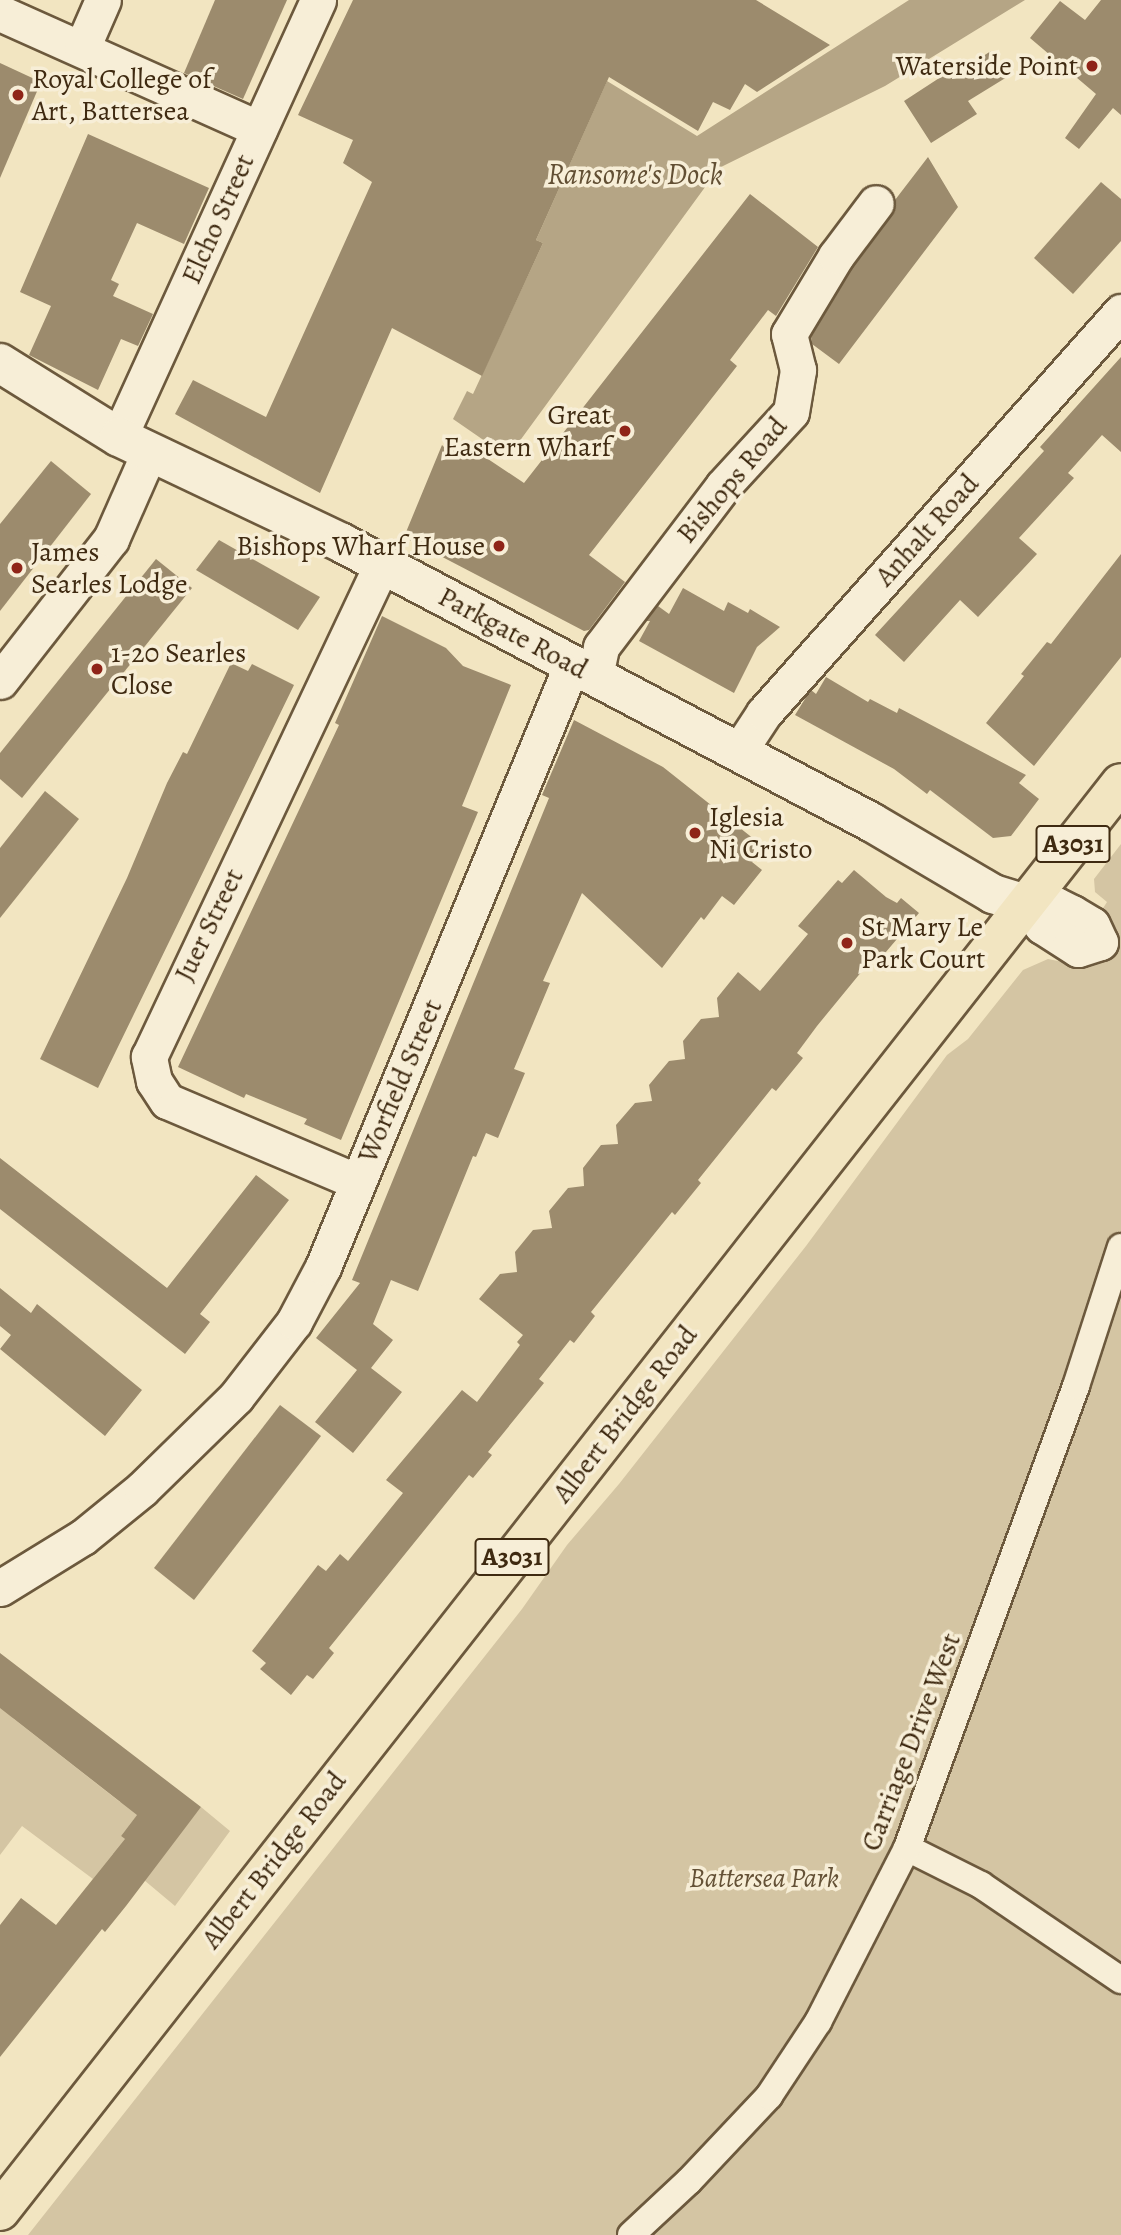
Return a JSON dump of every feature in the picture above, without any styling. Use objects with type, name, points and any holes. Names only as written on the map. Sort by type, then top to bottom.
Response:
[{"type":"main road","name":"Albert Bridge Road","points":[[0,2211],[1121,783]]},
{"type":"street","points":[[82,48],[103,0]]},
{"type":"street","name":"Elcho Street","points":[[0,681],[111,539],[134,445],[259,129],[318,0]]},
{"type":"street","points":[[0,13],[259,129]]},
{"type":"street","name":"Bishops Road","points":[[584,670],[723,486],[790,412],[798,370],[789,334],[836,256],[876,203]]},
{"type":"street","name":"Anhalt Road","points":[[738,751],[764,713],[1121,312]]},
{"type":"street","name":"Parkgate Road","points":[[0,363],[134,445],[222,484],[382,564],[871,822],[981,888],[1025,904]]},
{"type":"street","name":"Juer Street","points":[[358,1182],[167,1101],[154,1081],[149,1058],[382,564]]},
{"type":"street","name":"Worfield Street","points":[[0,1588],[83,1537],[170,1462],[236,1397],[294,1322],[323,1267],[584,670]]},
{"type":"street","name":"Carriage Drive West","points":[[631,2235],[689,2181],[769,2096],[818,2022],[907,1848],[1076,1386],[1121,1247]]},
{"type":"street","points":[[907,1848],[981,1885],[1121,1980]]},
{"type":"green space","name":"Battersea Park","points":[[1121,844],[1121,2235],[28,2235],[522,1609],[567,1545],[619,1484],[806,1246],[947,1055],[968,1039],[1023,970],[1048,959],[1068,963],[1107,902],[1095,892],[1094,879]]},
{"type":"green space","points":[[0,1702],[14,1719],[120,1802],[149,1800],[121,1836],[156,1863],[201,1807],[230,1831],[175,1906],[113,1854],[93,1879],[22,1826],[0,1855]]},
{"type":"water","name":"Ransome's Dock","points":[[909,0],[1025,0],[885,86],[719,168],[508,457],[453,419],[467,391],[473,394],[543,243],[536,240],[607,81],[697,136]]},
{"type":"building","points":[[215,0],[287,0],[243,99],[184,73]]},
{"type":"building","points":[[353,0],[756,0],[830,45],[757,92],[745,84],[730,110],[713,102],[698,131],[609,77],[536,240],[543,243],[482,376],[392,328],[320,493],[175,414],[193,380],[266,417],[372,182],[343,163],[353,140],[298,115]]},
{"type":"building","name":"Waterside Point","points":[[1101,0],[1121,0],[1121,115],[1113,108],[1079,149],[1065,138],[1096,94],[1030,38],[1060,1],[1085,20]]},
{"type":"building","points":[[991,51],[1007,77],[968,101],[977,114],[931,143],[904,101],[950,71],[952,76]]},
{"type":"building","points":[[0,63],[41,82],[0,178]]},
{"type":"building","points":[[88,134],[209,188],[184,244],[137,223],[111,280],[119,284],[113,296],[153,314],[138,346],[121,339],[98,390],[29,355],[51,306],[20,292]]},
{"type":"building","points":[[928,157],[958,207],[839,364],[812,344],[811,337],[853,267],[892,215],[895,200]]},
{"type":"building","points":[[1101,182],[1121,199],[1121,241],[1073,294],[1034,258]]},
{"type":"building","points":[[750,194],[818,247],[776,316],[768,310],[730,360],[737,366],[589,555],[625,582],[589,630],[584,631],[404,537],[442,445],[449,452],[458,439],[524,483]]},
{"type":"building","points":[[1121,357],[1121,452],[1102,435],[1068,473],[1074,478],[1019,538],[1037,554],[978,617],[960,600],[904,662],[875,635],[1044,451],[1040,447]]},
{"type":"building","name":"James Searles Lodge","points":[[51,461],[91,494],[0,611],[0,524]]},
{"type":"building","points":[[219,540],[320,597],[298,630],[196,570]]},
{"type":"building","points":[[1121,554],[1121,657],[1034,766],[986,723],[1024,676],[1021,674],[1047,642],[1051,644]]},
{"type":"building","name":"1-20 Searles Close","points":[[156,559],[192,588],[22,798],[0,779],[0,753]]},
{"type":"building","points":[[683,588],[724,611],[728,602],[748,613],[750,609],[780,627],[757,647],[734,693],[639,641],[650,621],[646,621],[658,606],[669,614]]},
{"type":"building","points":[[382,616],[446,648],[463,666],[511,685],[462,806],[478,812],[341,1140],[304,1124],[307,1119],[246,1094],[244,1098],[178,1067],[339,725],[335,723]]},
{"type":"building","points":[[231,663],[248,671],[252,664],[294,685],[98,1088],[40,1059],[127,878],[167,783],[183,752],[187,754]]},
{"type":"building","points":[[826,677],[868,702],[870,699],[897,713],[899,708],[1026,775],[1019,783],[1039,799],[1011,836],[993,838],[930,790],[927,794],[894,769],[795,715],[811,690],[816,694]]},
{"type":"building","points":[[574,720],[663,767],[764,847],[752,862],[762,870],[734,905],[722,896],[704,920],[701,917],[662,968],[582,893],[543,981],[550,983],[514,1069],[525,1073],[498,1138],[486,1133],[476,1157],[473,1156],[418,1291],[391,1280],[373,1324],[393,1340],[371,1368],[402,1392],[353,1453],[315,1422],[357,1370],[316,1338],[360,1283],[352,1280],[549,798],[542,795]]},
{"type":"building","points":[[45,791],[79,819],[0,918],[0,848]]},
{"type":"building","points":[[854,870],[886,897],[897,903],[901,898],[919,913],[880,959],[877,955],[867,965],[817,1026],[797,1053],[803,1058],[776,1091],[772,1088],[698,1180],[701,1183],[675,1215],[672,1212],[591,1312],[595,1316],[574,1343],[570,1340],[539,1379],[544,1383],[488,1452],[492,1455],[473,1478],[469,1475],[329,1648],[334,1653],[313,1679],[307,1675],[291,1695],[260,1669],[266,1663],[252,1651],[318,1565],[326,1571],[340,1554],[348,1561],[403,1493],[386,1480],[462,1390],[477,1402],[520,1345],[517,1342],[523,1335],[479,1299],[500,1274],[517,1272],[515,1252],[533,1230],[552,1228],[549,1211],[568,1188],[584,1186],[583,1168],[601,1145],[618,1144],[616,1125],[635,1103],[652,1101],[649,1085],[669,1061],[685,1059],[683,1041],[701,1019],[719,1017],[717,998],[738,972],[760,991],[808,934],[798,926],[838,880],[842,883]]},
{"type":"building","points":[[0,1158],[167,1288],[256,1175],[289,1200],[200,1314],[210,1322],[185,1354],[0,1209]]},
{"type":"building","points":[[0,1288],[31,1313],[37,1304],[142,1390],[105,1436],[0,1349],[11,1335],[0,1326]]},
{"type":"building","points":[[280,1405],[321,1436],[194,1600],[154,1568]]},
{"type":"building","points":[[0,1653],[201,1807],[126,1906],[105,1932],[102,1929],[0,2057],[0,1925],[21,1898],[56,1925],[125,1839],[121,1836],[137,1815],[0,1708]]},
{"type":"place","name":"Waterside Point","points":[[1092,66]]},
{"type":"place","name":"Royal College of Art, Battersea","points":[[18,95]]},
{"type":"place","name":"Great Eastern Wharf","points":[[625,431]]},
{"type":"place","name":"Bishops Wharf House","points":[[499,546]]},
{"type":"place","name":"James Searles Lodge","points":[[17,568]]},
{"type":"place","name":"1-20 Searles Close","points":[[97,669]]},
{"type":"place","name":"Iglesia Ni Cristo","points":[[695,833]]},
{"type":"place","name":"St Mary Le Park Court","points":[[847,943]]}]
